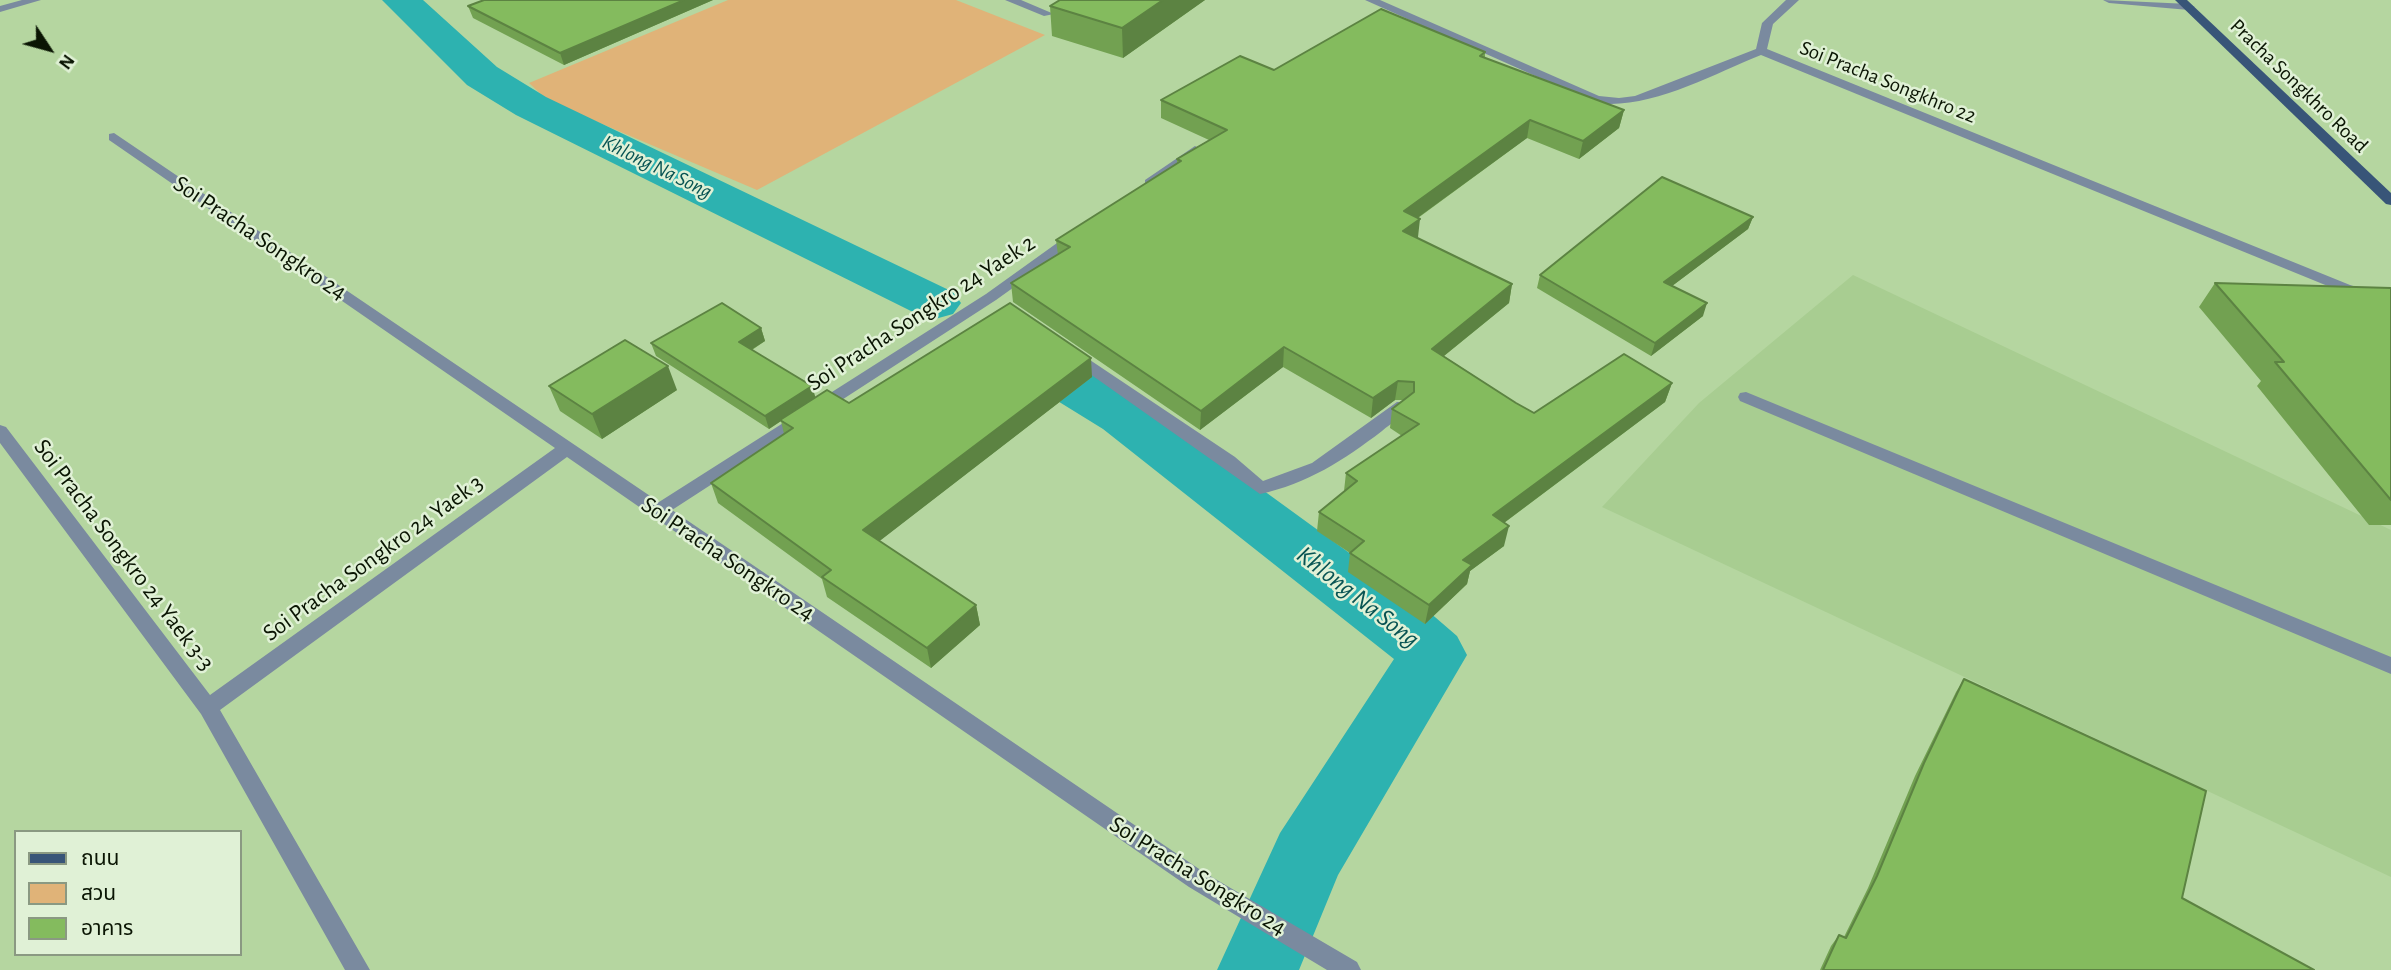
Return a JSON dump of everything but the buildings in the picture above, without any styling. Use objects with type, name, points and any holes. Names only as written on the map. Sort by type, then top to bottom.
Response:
[{"type":"main road","name":"Pracha Songkhro Road","points":[[2185,4],[2391,201]]},
{"type":"street","points":[[0,9],[35,0]]},
{"type":"street","points":[[1011,0],[1048,14]]},
{"type":"street","name":"Soi Pracha Songkhro 22","points":[[1371,0],[1596,99],[1619,102],[1638,99],[1761,51],[2345,288],[2391,303]]},
{"type":"street","points":[[1761,51],[1768,23],[1793,0]]},
{"type":"street","points":[[2109,0],[2185,4]]},
{"type":"street","name":"Soi Pracha Songkro 24","points":[[114,137],[1197,880],[1349,970]]},
{"type":"street","points":[[1136,193],[1203,145]]},
{"type":"street","name":"Soi Pracha Songkro 24 Yaek 2","points":[[658,511],[997,301],[1091,225]]},
{"type":"street","points":[[1059,344],[1229,461],[1260,488],[1282,485],[1328,461],[1403,406]]},
{"type":"street","points":[[1746,397],[2391,666]]},
{"type":"street","name":"Soi Pracha Songkro 24 Yaek 3-3","points":[[0,431],[208,708],[358,970]]},
{"type":"street","name":"Soi Pracha Songkro 24 Yaek 3","points":[[208,708],[567,448]]},
{"type":"shaded area","points":[[1853,275],[2391,530],[2391,877],[1602,507],[1699,403]]},
{"type":"green space","points":[[728,0],[956,0],[1045,35],[757,190],[548,101],[529,83]]},
{"type":"waterway","name":"Khlong Na Song","points":[[401,0],[482,76],[531,106],[935,303]]},
{"type":"waterway","name":"Khlong Na Song","points":[[1007,346],[1123,416],[1398,623],[1433,655],[1307,857],[1258,970]]}]
